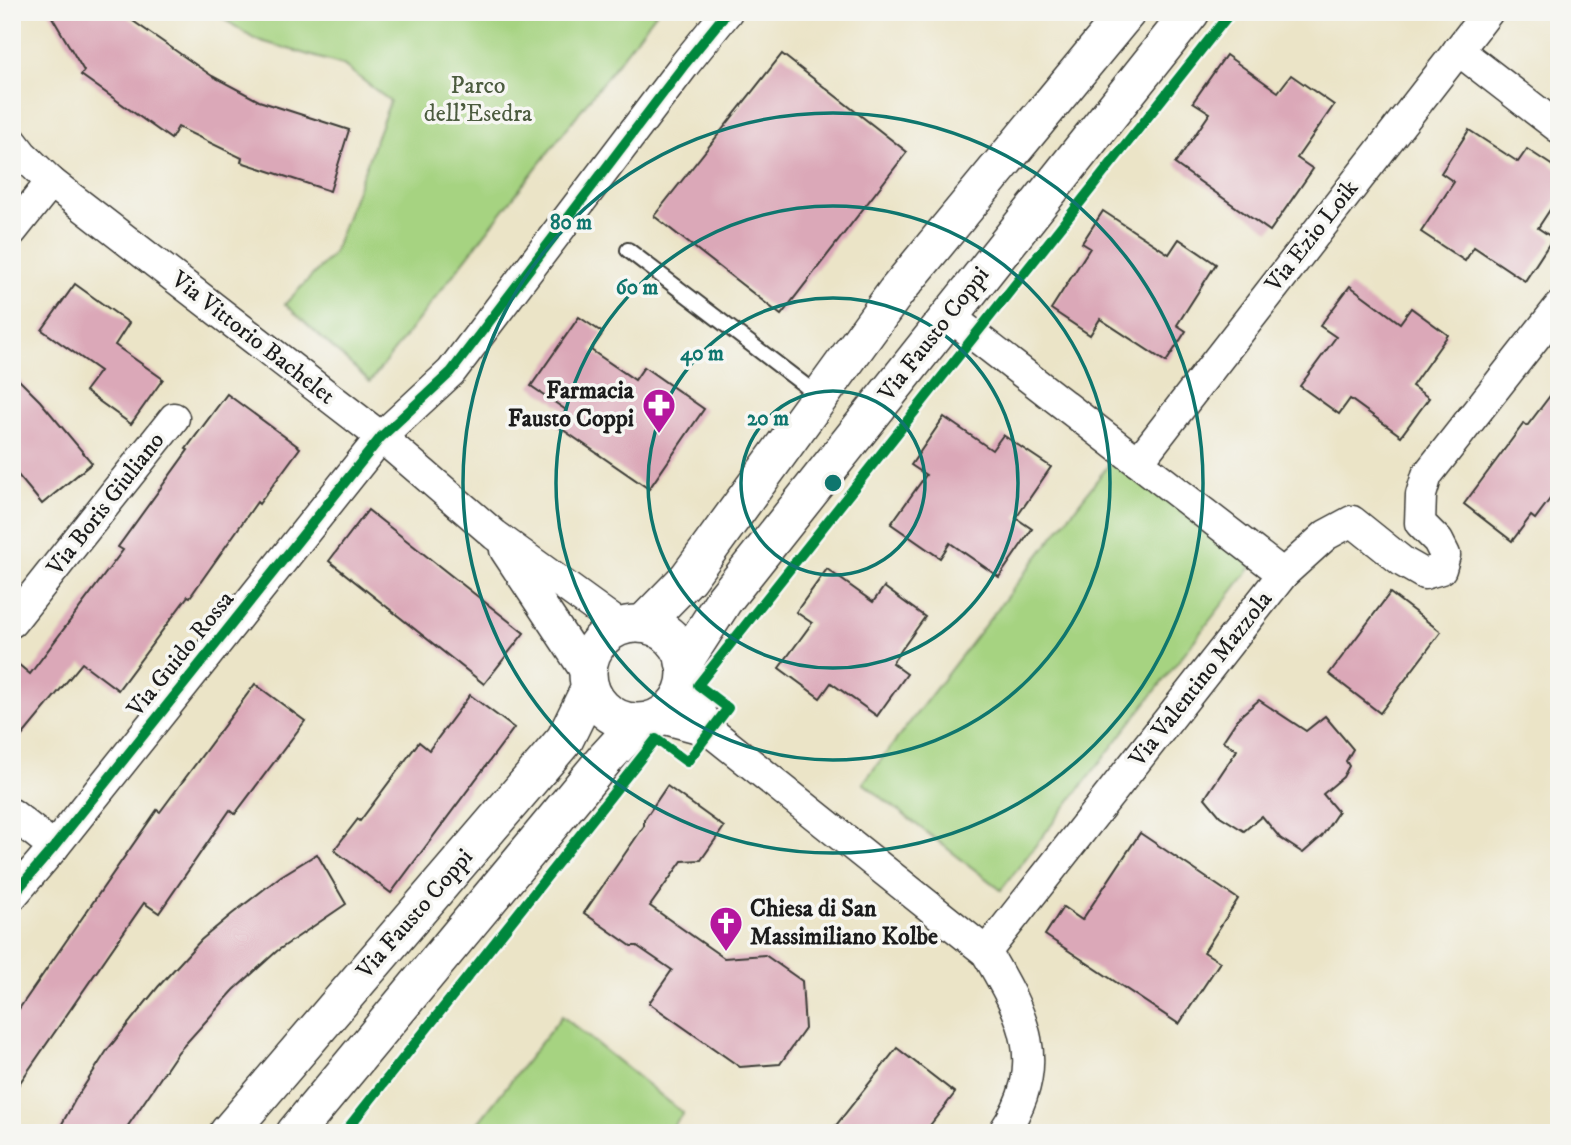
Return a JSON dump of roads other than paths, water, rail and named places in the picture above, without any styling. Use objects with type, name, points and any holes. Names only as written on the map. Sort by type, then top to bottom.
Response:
[{"type":"street","name":"Via Guido Rossa","points":[[12,896],[381,438],[451,372],[727,12]]},
{"type":"street","name":"Via Fausto Coppi","points":[[295,1133],[605,759],[648,720],[671,708],[680,695],[685,671],[724,600],[1191,12]]},
{"type":"street","name":"Via Ezio Loik","points":[[1138,462],[1488,12]]},
{"type":"street","name":"Via Fausto Coppi","points":[[228,1133],[565,739],[589,681],[590,659],[597,645],[608,634],[632,626],[688,578],[896,292],[1121,16]]},
{"type":"street","points":[[1458,50],[1559,128]]},
{"type":"street","name":"Via Vittorio Bachelet","points":[[12,141],[51,182],[381,438],[495,535],[632,626]]},
{"type":"street","points":[[12,232],[51,182]]},
{"type":"street","points":[[1283,573],[1326,535],[1352,521],[1403,562],[1424,574],[1441,569],[1445,555],[1438,541],[1420,523],[1421,495],[1427,475],[1559,307]]},
{"type":"street","name":"Via Valentino Mazzola","points":[[948,315],[1283,573],[986,952]]},
{"type":"street","name":"Via Boris Giuliano","points":[[12,622],[174,418]]},
{"type":"street","name":"Via Vittorio Bachelet","points":[[495,535],[589,681]]},
{"type":"street","points":[[632,626],[657,629],[669,637],[678,648],[710,731]]},
{"type":"street","points":[[589,681],[597,702],[608,713],[622,720],[648,720],[710,731],[986,952],[1015,1001],[1026,1031],[1028,1075],[1015,1115],[1003,1133]]},
{"type":"street","points":[[12,814],[54,847]]},
{"type":"lane","points":[[628,250],[820,397]]},
{"type":"place","name":"Farmacia Fausto Coppi","points":[[659,435]]},
{"type":"place","name":"Chiesa di San Massimiliano Kolbe","points":[[726,953]]},
{"type":"park label","name":"Parco dell'Esedra","points":[[478,100]]}]
